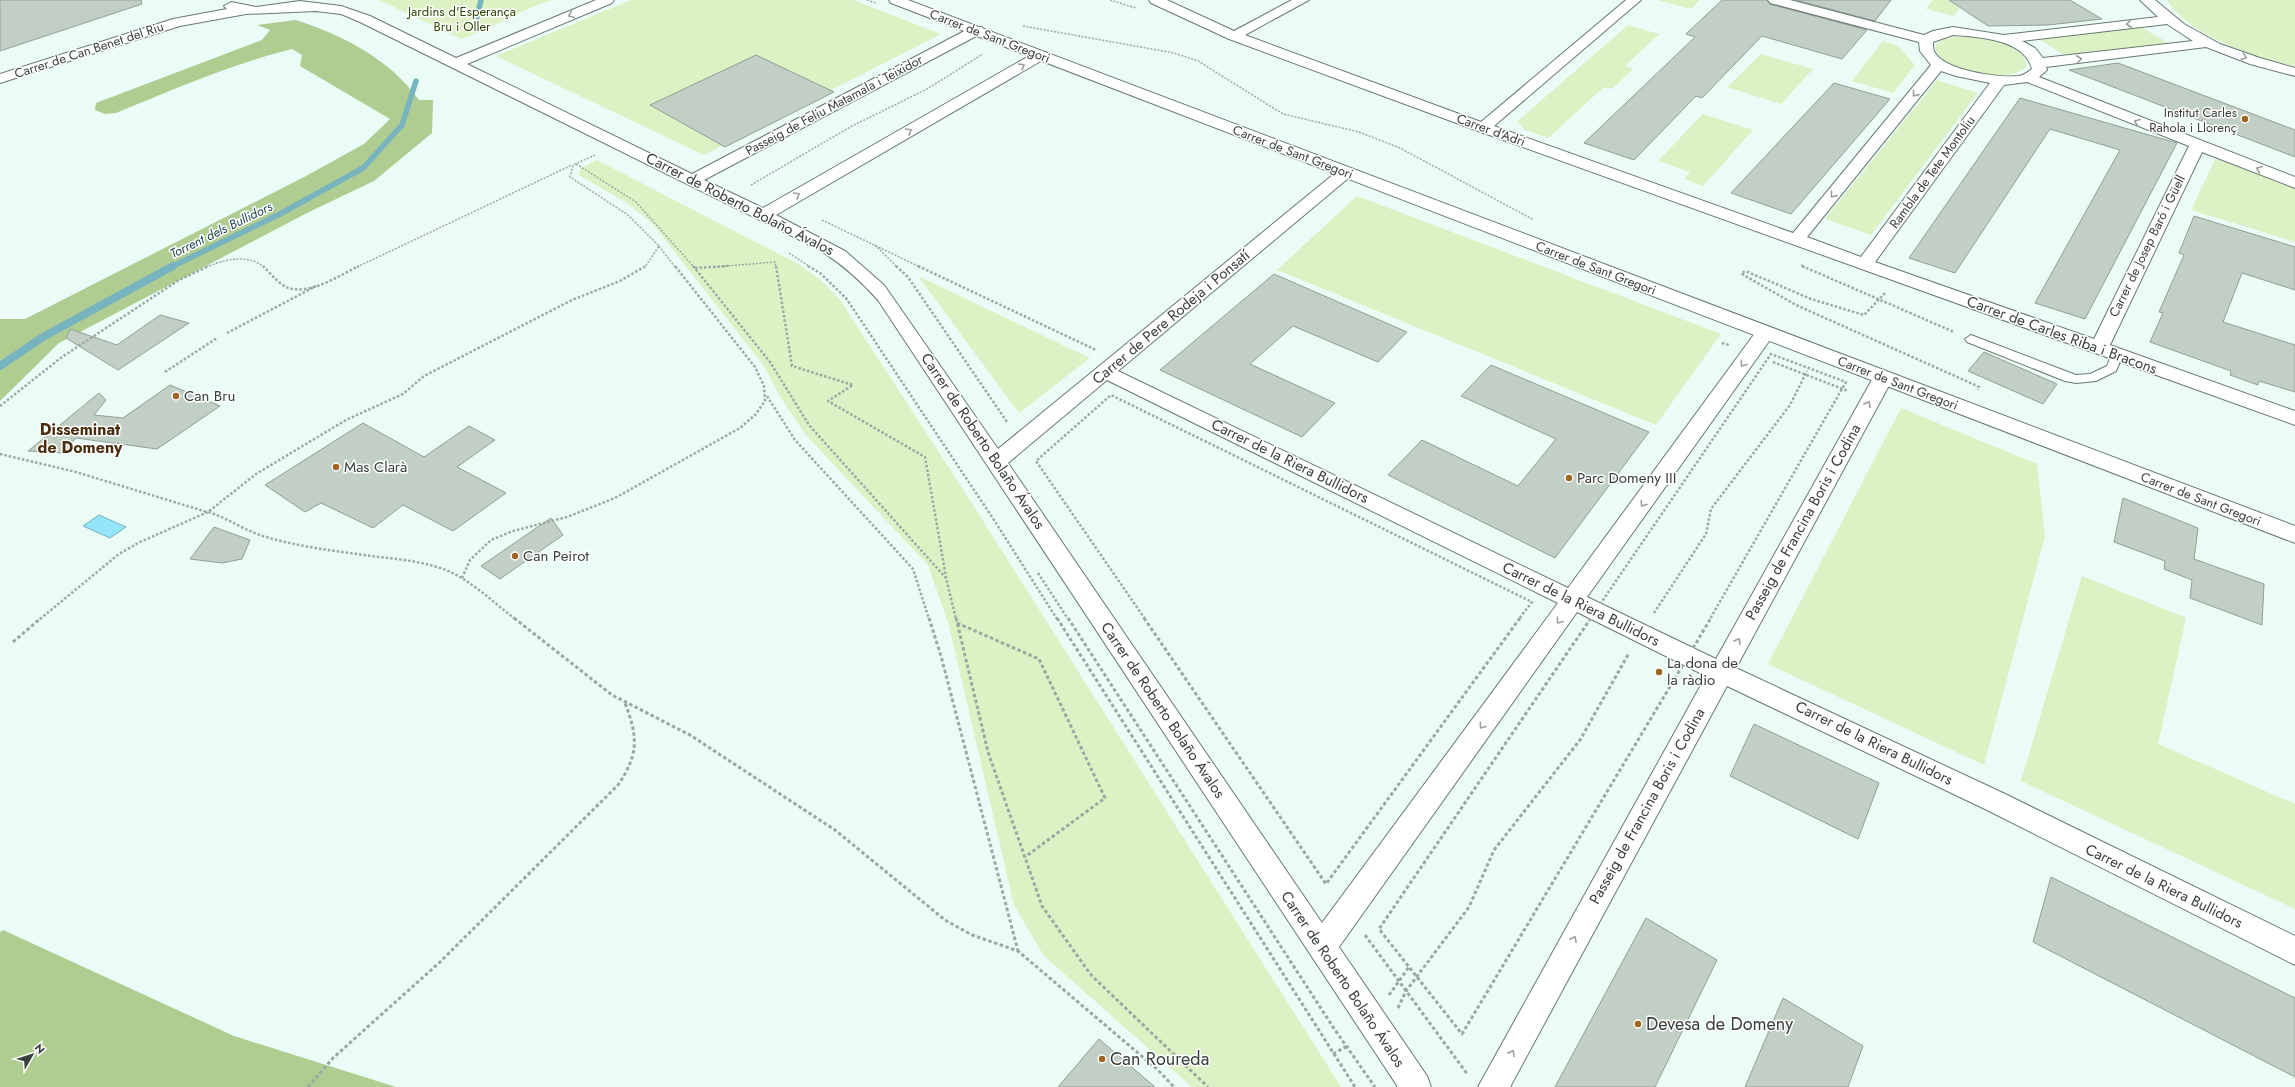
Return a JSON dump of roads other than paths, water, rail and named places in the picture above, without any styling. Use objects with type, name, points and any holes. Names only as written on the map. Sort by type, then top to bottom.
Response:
[{"type":"street","points":[[224,0],[230,6],[245,10]]},
{"type":"street","points":[[286,8],[314,0]]},
{"type":"street","name":"Carrer de Roberto Bolaño Ávalos","points":[[337,0],[355,14],[832,249],[871,281],[885,297],[997,461],[1321,948],[1416,1087]]},
{"type":"street","points":[[456,63],[607,0]]},
{"type":"street","name":"Carrer de Sant Gregori","points":[[896,0],[1346,172],[1764,350],[1817,352],[2295,535]]},
{"type":"street","name":"Carrer d'Adri","points":[[1156,0],[1234,36],[1484,128],[1830,251]]},
{"type":"street","points":[[1234,36],[1302,0]]},
{"type":"street","points":[[1484,128],[1634,0]]},
{"type":"street","points":[[1775,0],[1926,40],[1938,34],[1953,31],[1971,32],[2004,38],[2030,51],[2040,63],[2040,70],[2029,78]]},
{"type":"street","points":[[2147,0],[2167,20],[2208,44],[2252,60],[2295,72]]},
{"type":"street","name":"Carrer de Can Benet del Riu","points":[[178,22],[211,3]]},
{"type":"street","name":"Carrer de Roberto Bolaño Ávalos","points":[[286,8],[318,5],[355,14]]},
{"type":"street","name":"Carrer de Can Benet del Riu","points":[[0,79],[178,22],[245,10],[286,8]]},
{"type":"street","points":[[2004,38],[2167,20]]},
{"type":"street","name":"Passeig de Feliu Matamala i Teixidor","points":[[692,180],[977,30]]},
{"type":"street","points":[[1926,40],[1924,48],[1939,64],[1973,76],[1999,81],[2029,78],[2295,183]]},
{"type":"street","points":[[2040,63],[2208,44]]},
{"type":"street","points":[[763,215],[1041,55]]},
{"type":"street","points":[[1796,240],[1939,64]]},
{"type":"street","name":"Rambla de Tete Montoliu","points":[[1865,264],[1999,81]]},
{"type":"street","name":"Carrer de Josep Baró i Güell","points":[[2099,348],[2197,145]]},
{"type":"street","name":"Carrer de Pere Rodeja i Ponsatí","points":[[997,461],[1346,172]]},
{"type":"street","name":"Carrer de Carles Riba i Bracons","points":[[1830,251],[2295,418]]},
{"type":"street","points":[[1321,948],[1574,600],[1764,350]]},
{"type":"street","name":"Carrer de la Riera Bullidors","points":[[1104,372],[1314,472],[1721,672],[1994,801],[2295,951]]},
{"type":"street","name":"Passeig de Francina Boris i Codina","points":[[1483,1084],[1721,672],[1883,378]]},
{"type":"lane","points":[[1971,339],[2069,378],[2084,380],[2095,379],[2112,368],[2117,354]]},
{"type":"water","points":[[99,515],[126,527],[110,538],[83,526]]},
{"type":"waterway","name":"Torrent dels Bullidors","points":[[477,17],[481,0]]},
{"type":"waterway","name":"Torrent dels Bullidors","points":[[173,266],[280,214],[363,168],[402,125],[416,81]]},
{"type":"waterway","name":"Torrent dels Bullidors","points":[[0,366],[43,337],[173,266]]},
{"type":"place","name":"Institut Carles Rahola i Llorenç","points":[[2245,119]]},
{"type":"place","name":"Can Bru","points":[[176,396]]},
{"type":"place","name":"Mas Clarà","points":[[336,467]]},
{"type":"place","name":"Parc Domeny III","points":[[1569,478]]},
{"type":"place","name":"Can Peirot","points":[[515,556]]},
{"type":"place","name":"La dona de la ràdio","points":[[1659,672]]},
{"type":"place","name":"Devesa de Domeny","points":[[1638,1024]]},
{"type":"place","name":"Can Roureda","points":[[1102,1059]]},
{"type":"district","name":"Disseminat de Domeny","points":[[80,438]]},
{"type":"park label","name":"Jardins d'Esperança Bru i Oller","points":[[462,18]]}]
